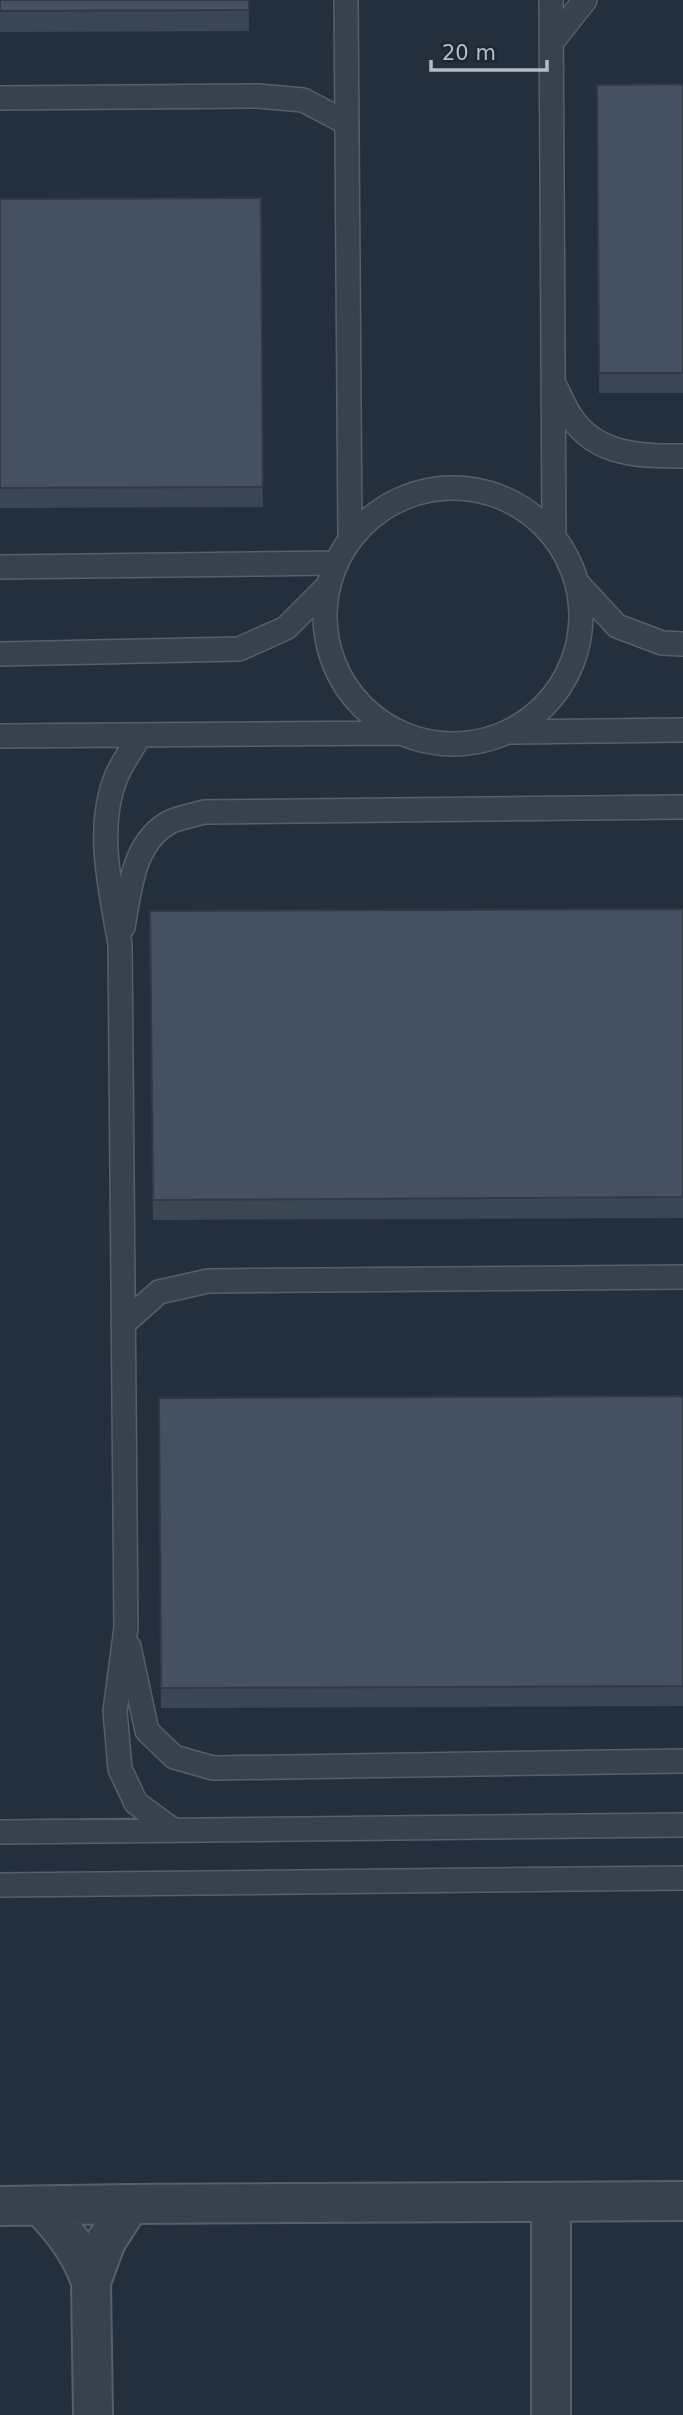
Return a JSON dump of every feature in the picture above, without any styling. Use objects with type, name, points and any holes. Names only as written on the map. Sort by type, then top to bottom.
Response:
[{"type":"street","points":[[0,2206],[683,2201]]},
{"type":"street","points":[[551,2202],[551,2415]]},
{"type":"street","points":[[91,2282],[106,2241],[130,2204]]},
{"type":"street","points":[[40,2206],[72,2242],[85,2262],[91,2282],[93,2415]]},
{"type":"lane","points":[[346,0],[351,536]]},
{"type":"lane","points":[[551,0],[554,534],[579,585],[617,626],[662,643],[683,644]]},
{"type":"lane","points":[[551,43],[585,0]]},
{"type":"lane","points":[[0,98],[258,96],[303,100],[347,122]]},
{"type":"lane","points":[[553,383],[572,419],[602,446],[642,456],[683,456]]},
{"type":"lane","points":[[398,733],[353,698],[327,646],[326,588],[335,564],[351,536],[395,500],[451,486],[508,499],[554,534]]},
{"type":"lane","points":[[0,567],[335,564]]},
{"type":"lane","points":[[512,732],[556,695],[580,643],[579,585]]},
{"type":"lane","points":[[0,654],[239,649],[286,628],[326,588]]},
{"type":"lane","points":[[0,736],[398,733],[455,745],[512,732],[683,730]]},
{"type":"lane","points":[[140,735],[116,778],[105,820],[109,883],[120,944],[125,1628],[114,1711],[120,1769],[136,1803],[173,1830]]},
{"type":"lane","points":[[120,944],[132,877],[148,839],[172,821],[204,812],[683,807]]},
{"type":"lane","points":[[123,1324],[159,1292],[208,1281],[683,1277]]},
{"type":"lane","points":[[125,1628],[147,1731],[174,1757],[213,1768],[683,1762]]},
{"type":"lane","points":[[0,1832],[683,1825]]},
{"type":"lane","points":[[0,1885],[683,1878]]},
{"type":"building","points":[[0,0],[249,0],[249,10],[0,11]]},
{"type":"building","points":[[683,84],[683,373],[599,373],[597,85]]},
{"type":"building","points":[[261,198],[263,487],[0,488],[0,199]]},
{"type":"building","points":[[683,909],[683,1197],[153,1200],[150,911]]},
{"type":"building","points":[[683,1396],[683,1686],[161,1688],[159,1398]]}]
